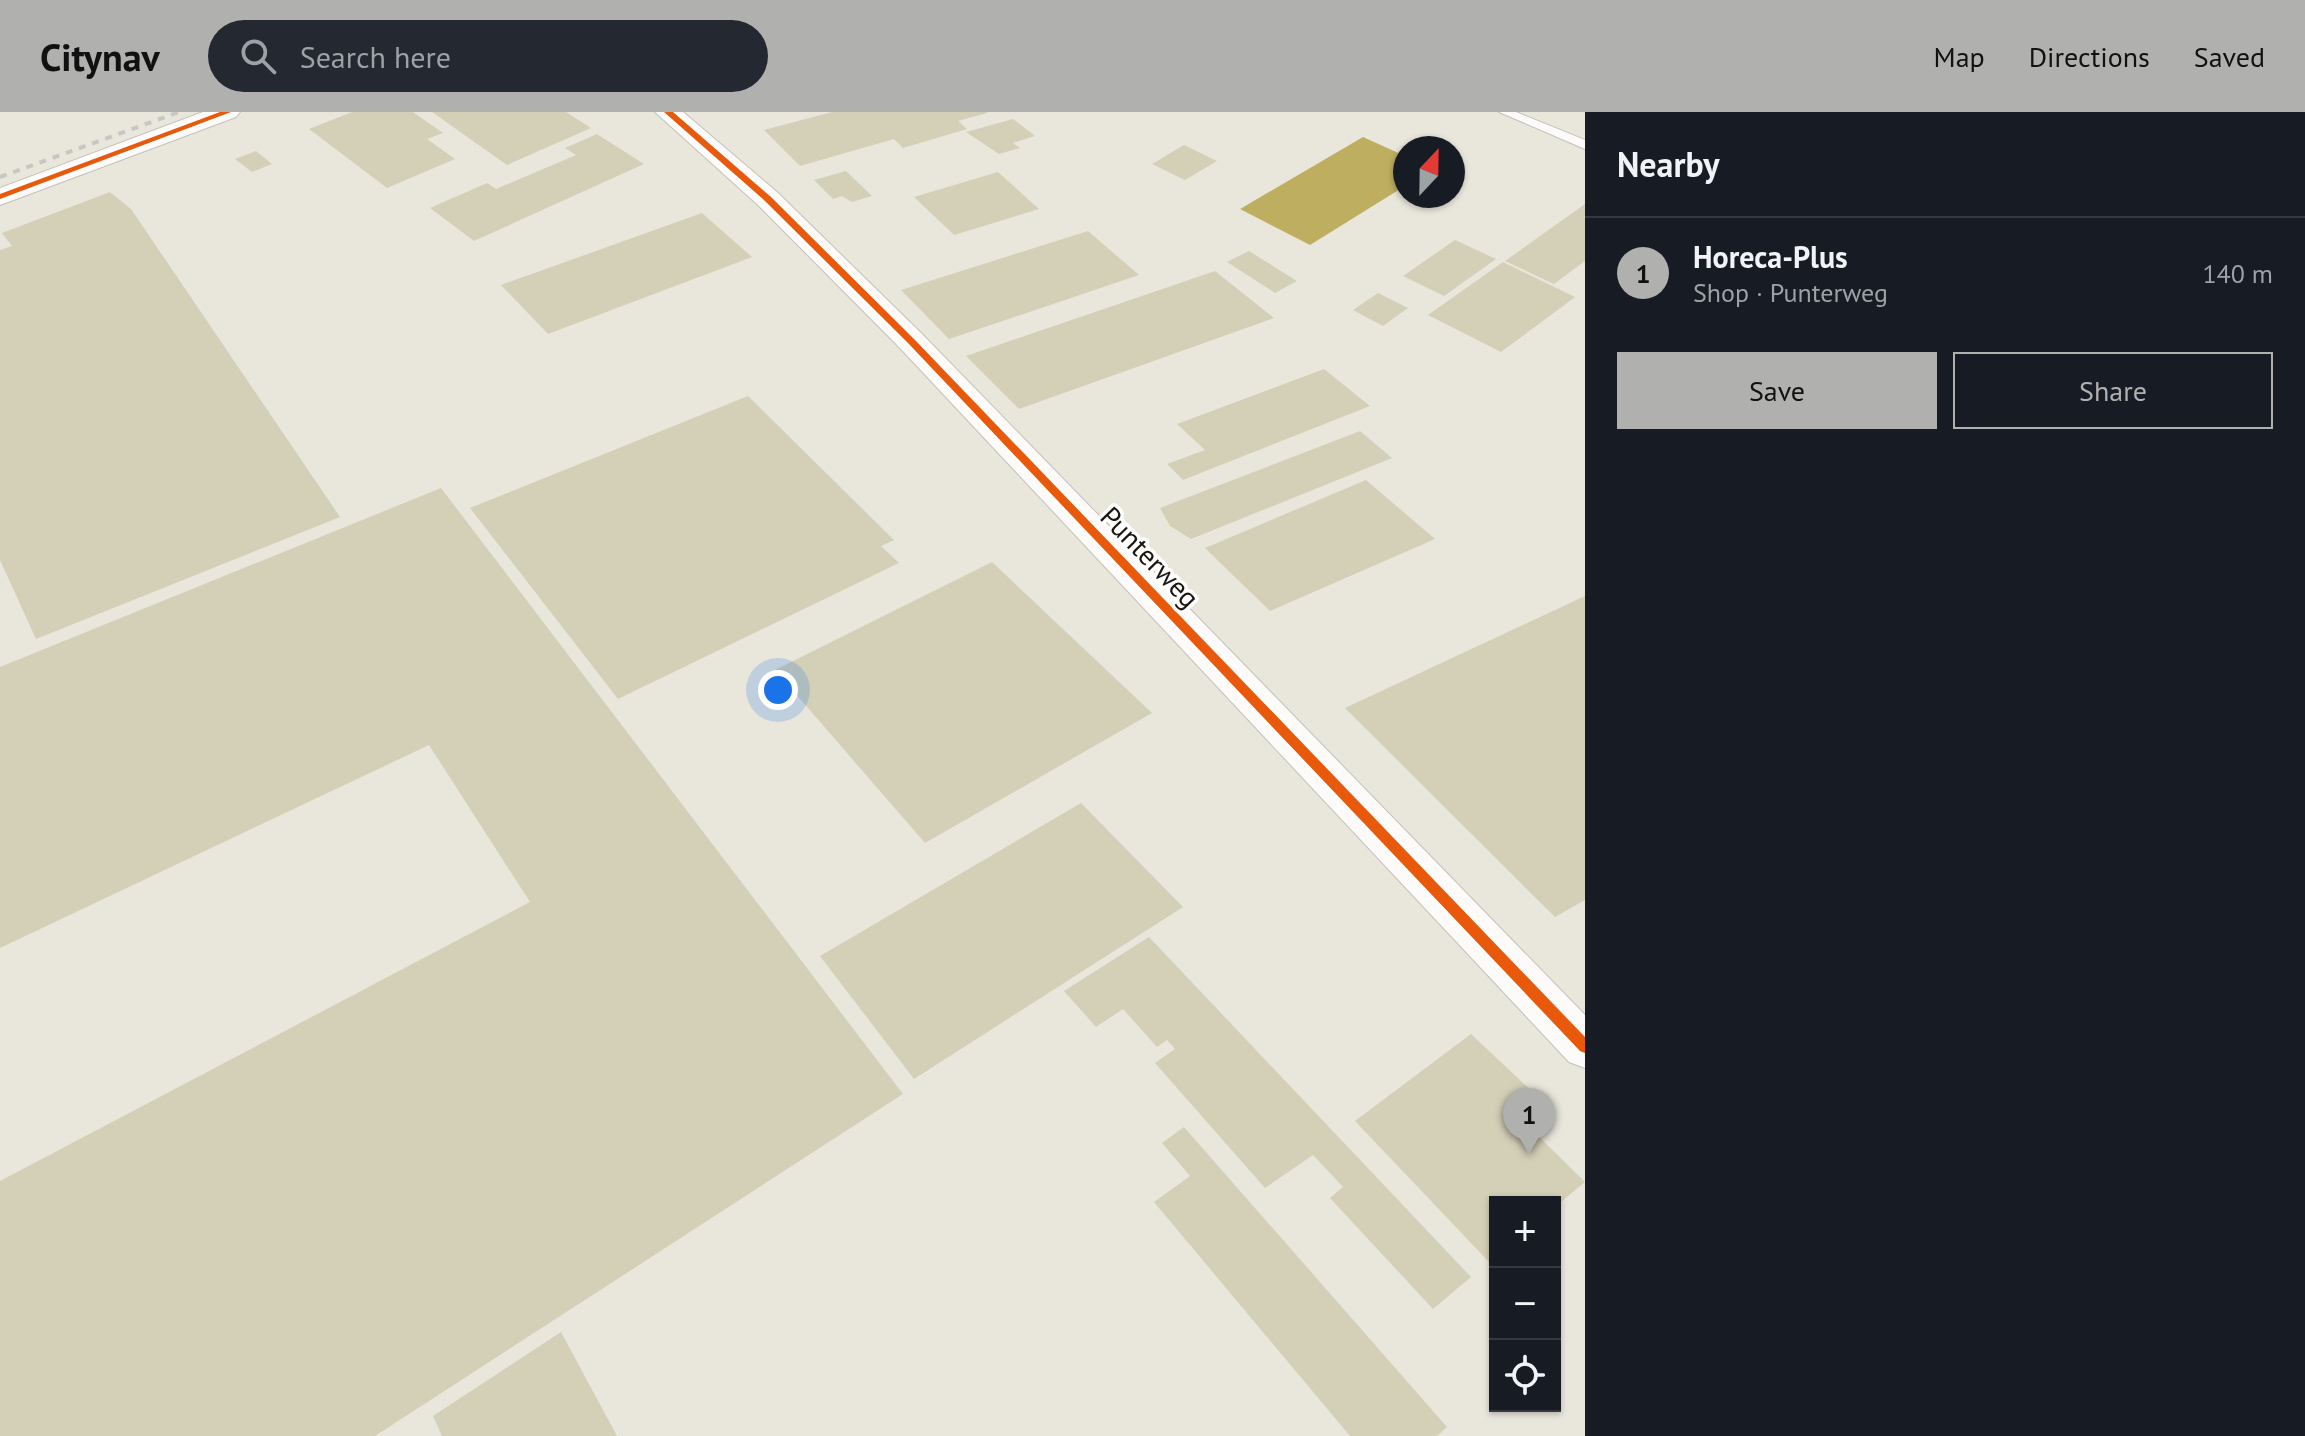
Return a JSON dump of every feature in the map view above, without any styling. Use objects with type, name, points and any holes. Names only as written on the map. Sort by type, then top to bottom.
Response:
[{"type":"street","points":[[0,197],[227,112]]},
{"type":"street","name":"Punterweg","points":[[668,112],[768,199],[911,341],[1585,1047]]},
{"type":"lane","points":[[1505,112],[1585,145]]},
{"type":"shaded area","points":[[1363,137],[1393,151],[1393,193],[1310,245],[1240,209]]},
{"type":"building","points":[[352,112],[413,112],[443,133],[427,139],[455,159],[387,188],[309,129]]},
{"type":"building","points":[[432,112],[566,112],[591,128],[507,165]]},
{"type":"building","points":[[832,112],[987,113],[958,121],[967,129],[903,148],[894,139],[800,166],[764,130]]},
{"type":"building","points":[[1013,119],[1035,136],[1013,143],[1020,148],[999,154],[966,132]]},
{"type":"building","points":[[597,134],[644,164],[474,241],[430,208],[487,183],[496,189],[576,155],[565,148]]},
{"type":"building","points":[[1184,145],[1217,161],[1185,180],[1152,164]]},
{"type":"building","points":[[256,151],[272,164],[252,172],[235,159]]},
{"type":"building","points":[[846,171],[872,196],[852,202],[842,196],[833,199],[814,180]]},
{"type":"building","points":[[998,172],[1039,209],[954,235],[914,197]]},
{"type":"building","points":[[110,192],[131,209],[340,517],[36,639],[0,560],[0,250],[12,246],[2,233]]},
{"type":"building","points":[[1585,204],[1585,261],[1554,284],[1505,261]]},
{"type":"building","points":[[702,213],[752,257],[548,334],[501,285]]},
{"type":"building","points":[[1088,231],[1139,275],[949,339],[901,290]]},
{"type":"building","points":[[1455,240],[1496,259],[1444,296],[1403,276]]},
{"type":"building","points":[[1249,251],[1297,281],[1275,293],[1227,262]]},
{"type":"building","points":[[1503,262],[1575,297],[1501,352],[1428,315]]},
{"type":"building","points":[[1215,271],[1274,318],[1019,409],[966,356]]},
{"type":"building","points":[[1378,293],[1408,308],[1383,326],[1353,310]]},
{"type":"building","points":[[1324,369],[1370,406],[1183,480],[1167,464],[1205,450],[1177,424]]},
{"type":"building","points":[[748,396],[894,540],[881,546],[899,563],[618,699],[470,508]]},
{"type":"building","points":[[1360,431],[1392,458],[1191,539],[1170,526],[1160,508]]},
{"type":"building","points":[[1366,480],[1435,539],[1270,611],[1205,548]]},
{"type":"building","points":[[441,488],[903,1094],[375,1436],[0,1436],[0,1181],[530,902],[429,745],[0,948],[0,667]]},
{"type":"building","points":[[992,562],[1152,713],[925,843],[775,670]]},
{"type":"building","points":[[1585,596],[1585,900],[1555,917],[1345,708]]},
{"type":"building","points":[[1081,803],[1183,907],[914,1079],[820,956]]},
{"type":"building","points":[[1149,937],[1471,1277],[1433,1309],[1330,1198],[1343,1187],[1313,1155],[1265,1188],[1155,1063],[1175,1049],[1167,1040],[1157,1047],[1123,1009],[1096,1027],[1064,991]]},
{"type":"building","points":[[1471,1034],[1538,1097],[1516,1114],[1585,1182],[1561,1202],[1561,1196],[1489,1196],[1489,1262],[1355,1121]]},
{"type":"building","points":[[1184,1127],[1447,1427],[1437,1436],[1350,1436],[1154,1202],[1190,1176],[1162,1143]]},
{"type":"building","points":[[561,1332],[617,1436],[442,1436],[433,1416]]},
{"type":"railway","points":[[0,177],[179,112]]},
{"type":"cycle path","points":[[0,197],[227,112]]},
{"type":"cycle path","points":[[668,112],[768,199],[911,341],[1585,1047]]},
{"type":"place","name":"Horeca-Plus","points":[[1529,1154]]}]
